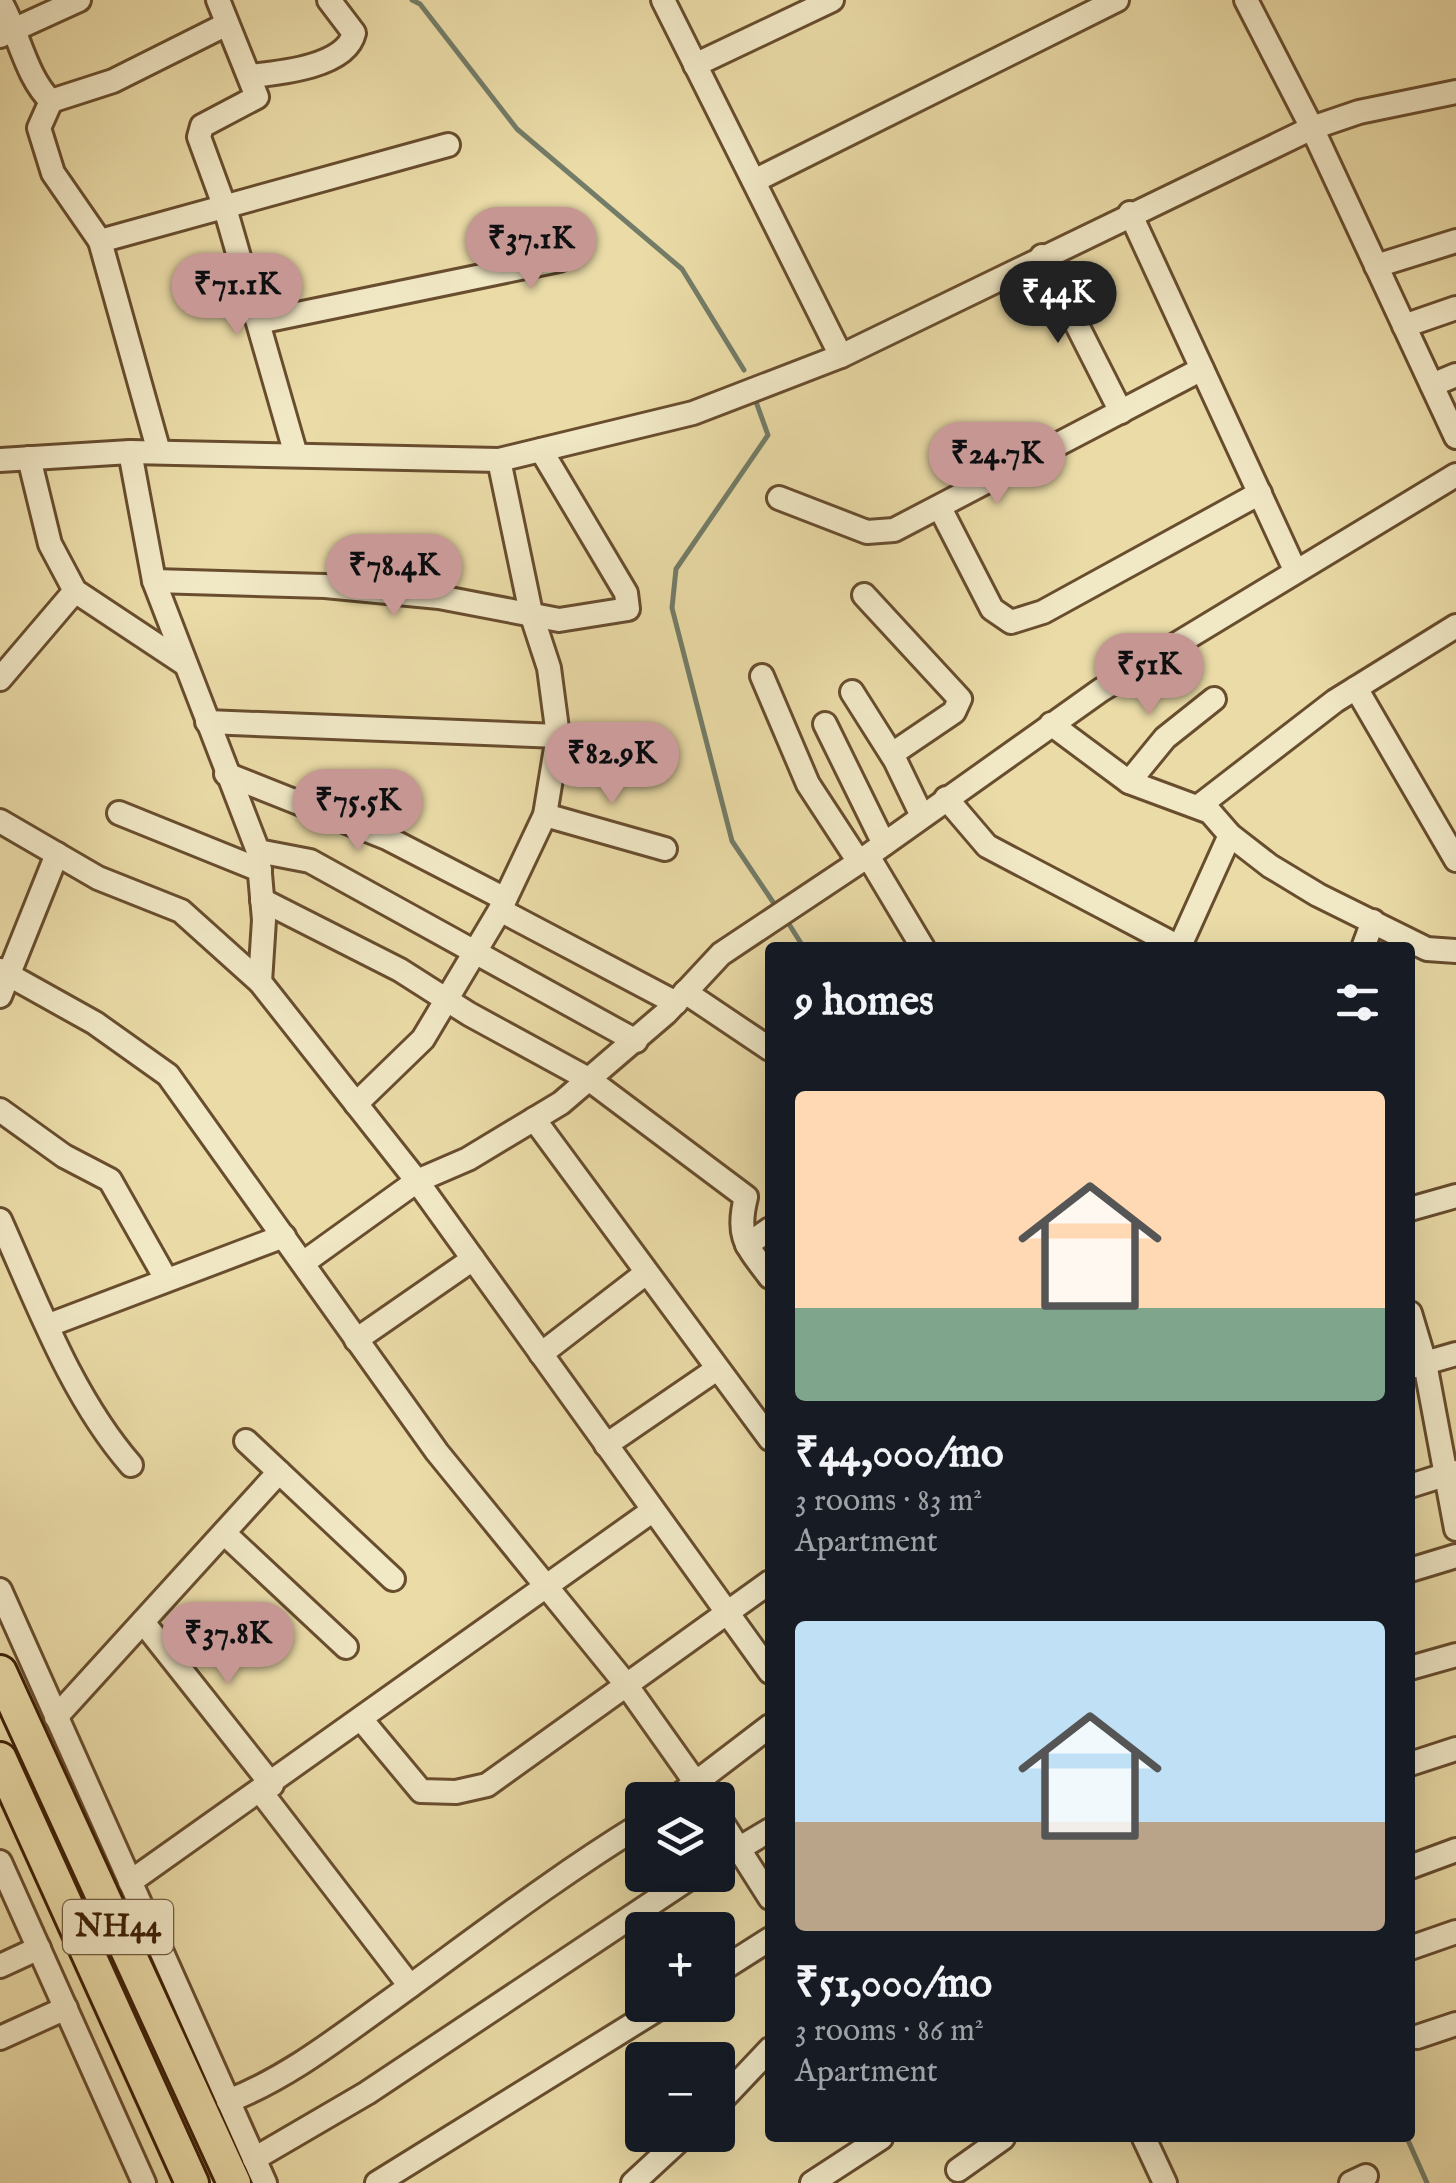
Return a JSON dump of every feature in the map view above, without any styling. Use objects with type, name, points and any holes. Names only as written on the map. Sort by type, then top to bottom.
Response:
[{"type":"highway","name":"NH44","points":[[0,1672],[244,2171]]},
{"type":"highway","name":"NH44","points":[[0,1759],[192,2183]]},
{"type":"street","points":[[8,31],[78,0]]},
{"type":"street","points":[[218,0],[257,94],[255,102],[198,130],[260,322],[296,455]]},
{"type":"street","points":[[250,76],[305,69],[349,44],[354,33],[330,0]]},
{"type":"street","points":[[663,0],[842,356]]},
{"type":"street","points":[[696,65],[832,0]]},
{"type":"street","points":[[754,181],[1117,0]]},
{"type":"street","points":[[1246,0],[1312,128],[1456,437]]},
{"type":"street","points":[[0,1],[8,31],[38,89],[51,101]]},
{"type":"street","points":[[159,452],[100,240],[53,173],[40,128],[51,101],[113,81],[228,24]]},
{"type":"street","points":[[186,664],[75,590],[9,455],[159,452],[499,460],[693,413],[842,356],[1312,128],[1359,112],[1456,92]]},
{"type":"street","points":[[100,240],[448,144]]},
{"type":"street","points":[[1130,213],[1296,570]]},
{"type":"street","points":[[1376,266],[1456,241]]},
{"type":"street","points":[[1042,256],[1121,412]]},
{"type":"street","points":[[260,322],[559,260]]},
{"type":"street","points":[[1404,326],[1456,308]]},
{"type":"street","points":[[779,498],[878,532],[940,508],[1202,369]]},
{"type":"street","points":[[1432,385],[1456,375]]},
{"type":"street","points":[[154,581],[325,586],[439,597],[560,620],[628,610],[626,592],[541,450]]},
{"type":"street","points":[[130,452],[154,581],[259,860],[260,982]]},
{"type":"street","points":[[356,1104],[423,1038],[502,904],[545,815],[558,736],[549,668],[531,613],[499,460]]},
{"type":"street","points":[[303,1264],[417,1182],[468,1159],[590,1080],[636,1041],[721,954],[870,854],[1051,724],[1456,475]]},
{"type":"street","points":[[940,508],[992,609],[1012,622],[1043,612],[1260,493]]},
{"type":"street","points":[[0,679],[75,590]]},
{"type":"street","points":[[864,594],[960,700],[954,712],[892,754]]},
{"type":"street","points":[[1199,806],[1356,688],[1456,626]]},
{"type":"street","points":[[762,676],[808,784],[870,854]]},
{"type":"street","points":[[1356,688],[1456,860]]},
{"type":"street","points":[[852,692],[892,754],[922,816]]},
{"type":"street","points":[[1129,782],[1165,738],[1214,700]]},
{"type":"street","points":[[207,722],[558,736]]},
{"type":"street","points":[[825,724],[870,854],[920,942]]},
{"type":"street","points":[[1051,724],[1129,782],[1210,812],[1230,834],[1286,876],[1414,942]]},
{"type":"street","points":[[226,774],[387,838],[765,1046]]},
{"type":"street","points":[[946,798],[987,846],[1169,942]]},
{"type":"street","points":[[119,814],[259,860],[310,861],[636,1041]]},
{"type":"street","points":[[545,815],[665,849]]},
{"type":"street","points":[[0,821],[98,878],[181,911],[260,982],[417,1182],[765,1665]]},
{"type":"street","points":[[1181,942],[1230,834]]},
{"type":"street","points":[[56,854],[3,981],[95,1023],[168,1075],[437,1452],[549,1585],[696,1782]]},
{"type":"street","points":[[262,900],[350,942],[590,1080],[746,1197],[739,1226],[746,1246],[765,1271]]},
{"type":"street","points":[[1366,942],[1373,921]]},
{"type":"street","points":[[1415,942],[1426,948],[1456,951]]},
{"type":"street","points":[[0,1110],[64,1156],[110,1180],[166,1279]]},
{"type":"street","points":[[534,1119],[765,1432]]},
{"type":"street","points":[[1415,1208],[1456,1196]]},
{"type":"street","points":[[0,1220],[100,1425],[131,1465]]},
{"type":"street","points":[[746,1246],[765,1232]]},
{"type":"street","points":[[49,1325],[284,1236]]},
{"type":"street","points":[[356,1340],[473,1260]]},
{"type":"street","points":[[541,1354],[646,1273]]},
{"type":"street","points":[[1456,1354],[1418,1365],[1450,1474],[1456,1529]]},
{"type":"street","points":[[606,1445],[717,1369]]},
{"type":"street","points":[[246,1440],[393,1579]]},
{"type":"street","points":[[56,1717],[280,1472]]},
{"type":"street","points":[[1415,1484],[1450,1474]]},
{"type":"street","points":[[130,1882],[652,1510]]},
{"type":"street","points":[[224,1534],[346,1647]]},
{"type":"street","points":[[1415,1568],[1456,1556]]},
{"type":"street","points":[[361,1718],[420,1791],[456,1792],[487,1785],[625,1682],[765,1586]]},
{"type":"street","points":[[0,1590],[228,2100],[244,2171],[265,2183]]},
{"type":"street","points":[[143,1622],[410,1986]]},
{"type":"street","points":[[1415,1667],[1456,1656]]},
{"type":"street","points":[[710,1782],[765,1731]]},
{"type":"street","points":[[1415,1762],[1456,1749]]},
{"type":"street","points":[[735,1850],[765,1833]]},
{"type":"street","points":[[228,2100],[254,2091],[318,2052],[559,1875],[625,1834]]},
{"type":"street","points":[[1415,1865],[1456,1850]]},
{"type":"street","points":[[0,1862],[144,2183]]},
{"type":"street","points":[[735,1863],[765,1893]]},
{"type":"street","points":[[244,2171],[669,1892]]},
{"type":"street","points":[[1415,1946],[1456,1932]]},
{"type":"street","points":[[735,1962],[765,1943]]},
{"type":"street","points":[[0,1966],[39,1948]]},
{"type":"street","points":[[0,2038],[66,2008]]},
{"type":"street","points":[[378,2183],[637,2022]]},
{"type":"street","points":[[1417,2038],[1456,2024]]},
{"type":"street","points":[[735,2086],[765,2054]]},
{"type":"street","points":[[812,2183],[875,2142]]},
{"type":"street","points":[[958,2170],[996,2142]]},
{"type":"street","points":[[1152,2142],[1165,2183]]},
{"type":"street","points":[[633,2183],[667,2152]]},
{"type":"waterway","points":[[412,0],[420,4],[517,129],[682,269],[744,370]]},
{"type":"waterway","points":[[755,399],[768,435],[676,569],[672,608],[732,841],[773,902]]},
{"type":"waterway","points":[[787,921],[800,942]]},
{"type":"waterway","points":[[1409,2142],[1427,2183]]}]
